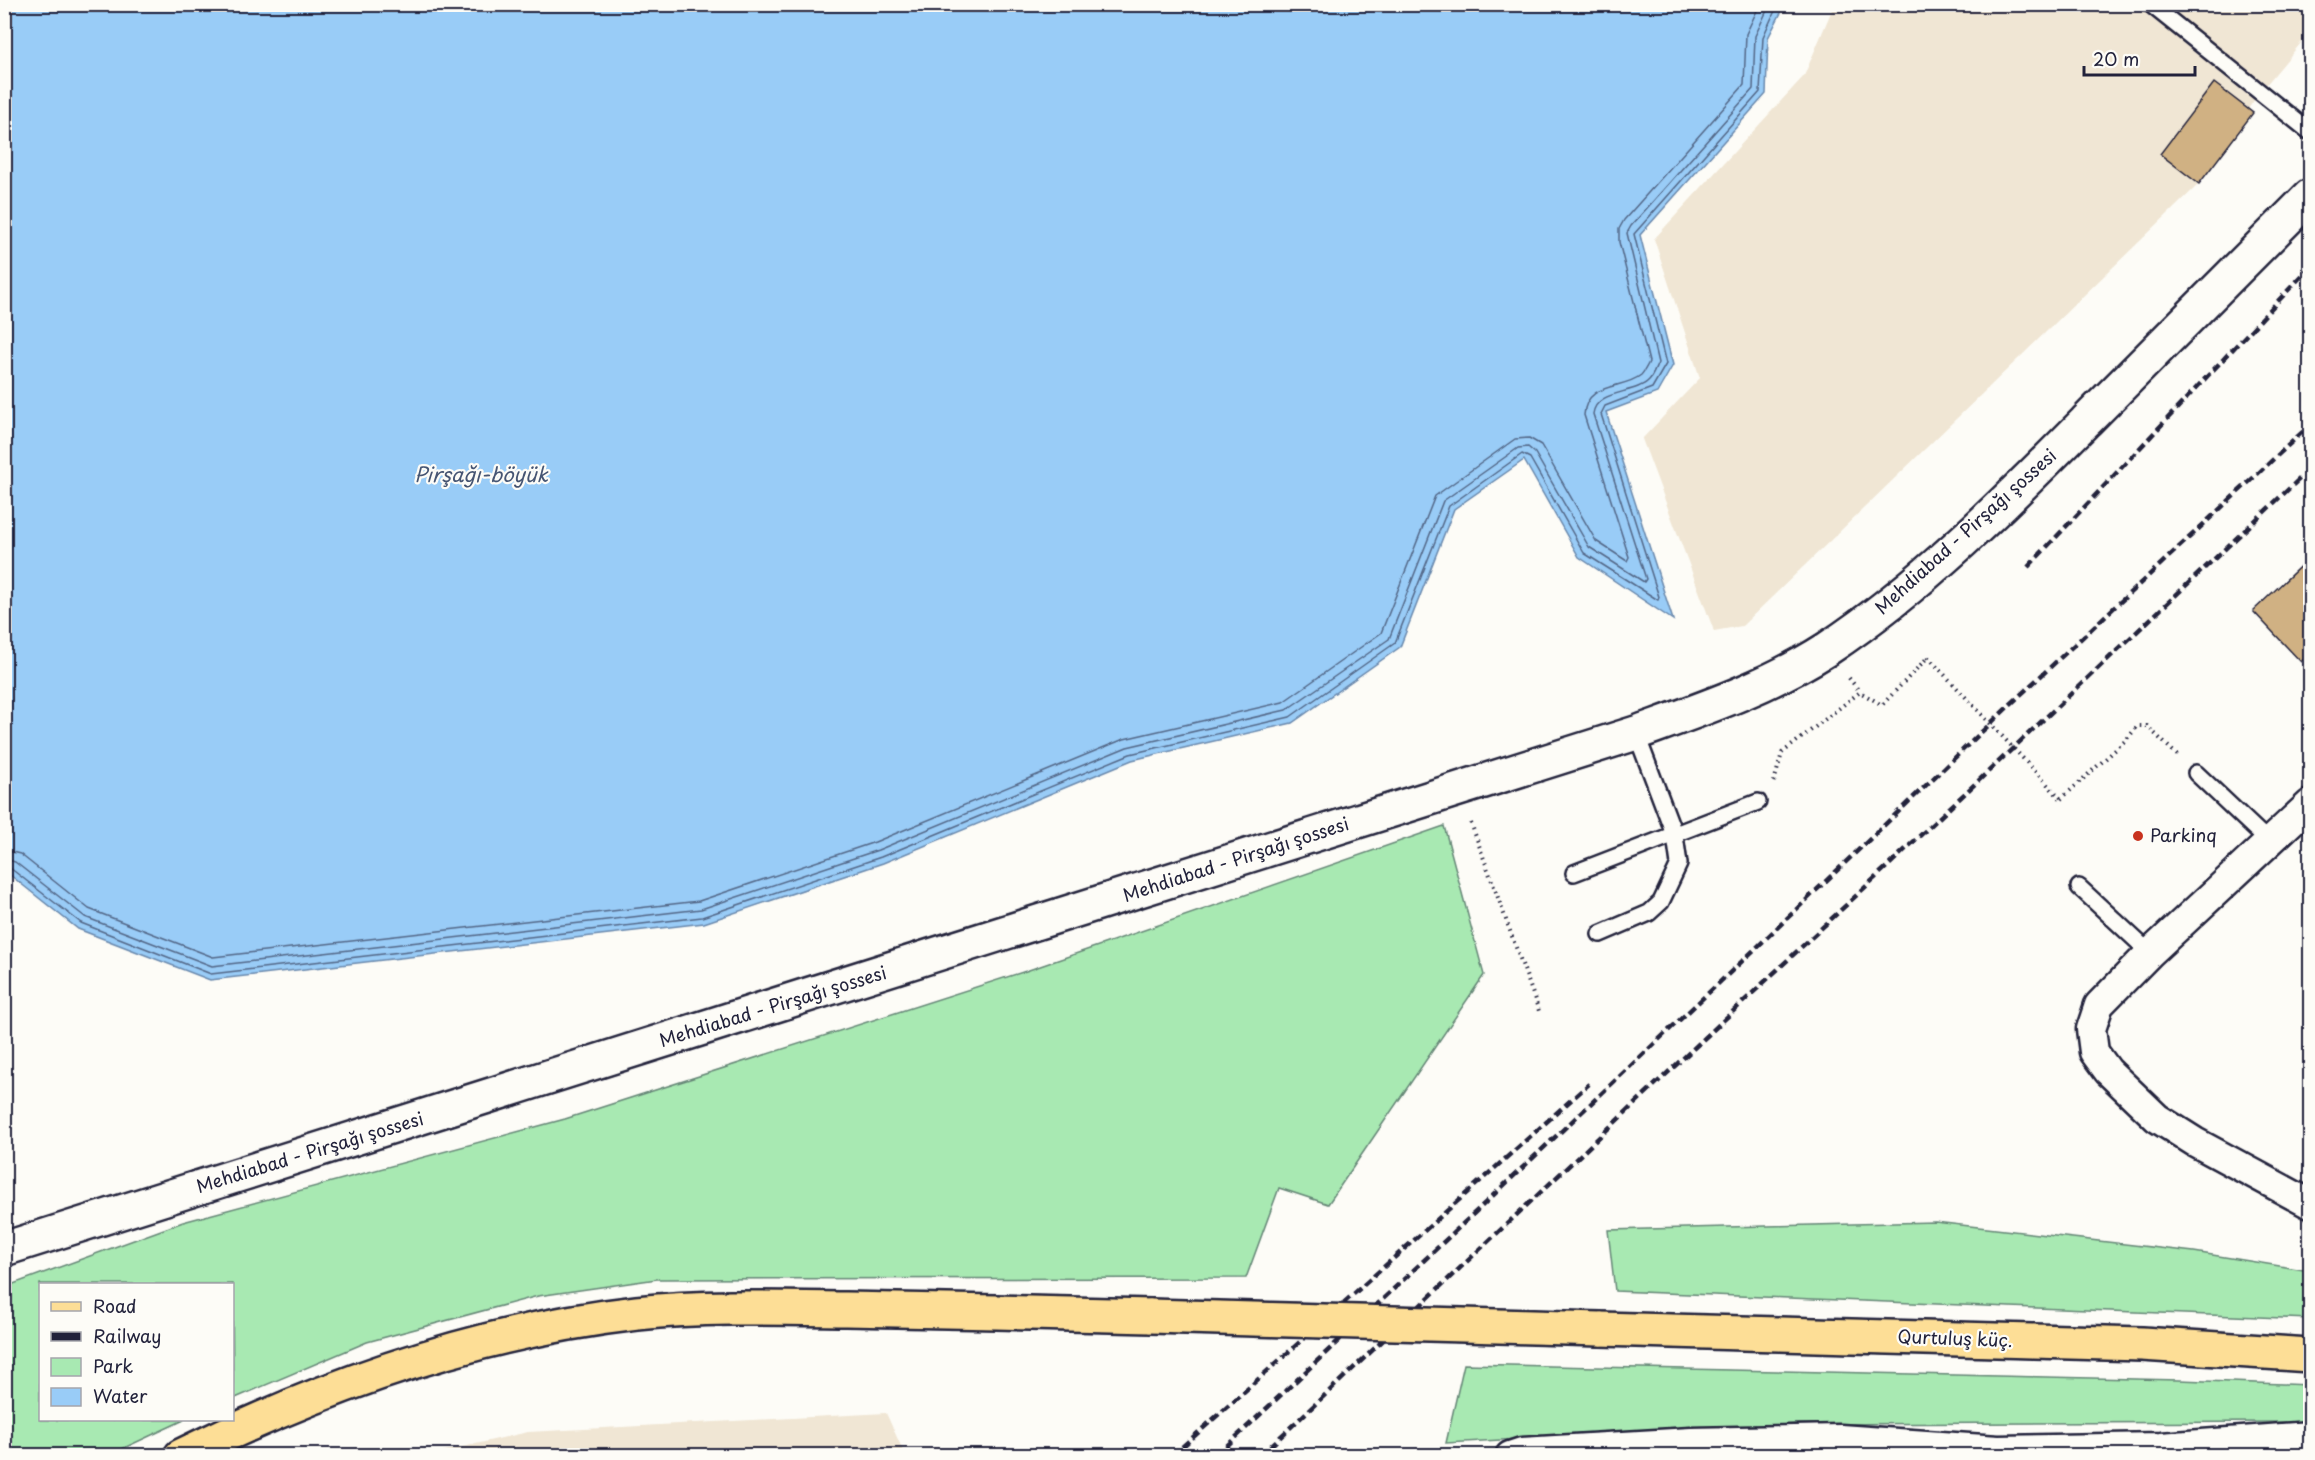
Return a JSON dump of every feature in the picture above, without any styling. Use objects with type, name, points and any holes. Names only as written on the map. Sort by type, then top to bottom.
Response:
[{"type":"main road","name":"Mehdiabad - Pirşağı şossesi","points":[[4,1249],[1636,733],[1731,699],[1826,650],[1868,621],[1926,574],[2037,471],[2310,196]]},
{"type":"main road","name":"Qurtuluş küç.","points":[[181,1455],[225,1434],[356,1382],[454,1350],[551,1327],[638,1313],[750,1308],[1151,1316],[2142,1344],[2310,1355]]},
{"type":"street","points":[[2310,804],[2150,953],[2099,1005],[2091,1029],[2094,1052],[2108,1071],[2157,1118],[2195,1142],[2310,1204]]},
{"type":"street","points":[[1510,1455],[1522,1452],[1691,1442],[1840,1439],[1998,1453],[2161,1448],[2225,1450],[2310,1436]]},
{"type":"lane","points":[[2150,4],[2310,132]]},
{"type":"lane","points":[[1600,934],[1649,913],[1661,902],[1679,864],[1675,836],[1636,733]]},
{"type":"lane","points":[[2196,773],[2270,843]]},
{"type":"lane","points":[[1574,873],[1675,836],[1758,802]]},
{"type":"lane","points":[[2079,887],[2150,953]]},
{"type":"path","points":[[1758,802],[1772,790],[1782,753],[1860,692],[1882,705],[1928,657],[2061,799],[2125,741],[2138,726],[2148,726],[2196,773]]},
{"type":"path","points":[[1458,789],[1539,1011]]},
{"type":"shaded area","points":[[1834,5],[2310,5],[2310,39],[2306,37],[2260,92],[2248,109],[2253,113],[2199,184],[1742,626],[1714,631],[1642,439],[1700,378],[1654,239],[1804,76]]},
{"type":"shaded area","points":[[886,1413],[905,1455],[428,1455],[528,1432]]},
{"type":"green space","points":[[1444,826],[1484,975],[1328,1204],[1279,1188],[1246,1278],[657,1279],[538,1296],[367,1342],[234,1399],[234,1283],[39,1283],[39,1421],[182,1421],[109,1455],[5,1455],[5,1287],[183,1222],[565,1119],[1026,971]]},
{"type":"green space","points":[[1935,1222],[2194,1252],[2310,1271],[2310,1319],[1615,1291],[1608,1230]]},
{"type":"green space","points":[[1464,1364],[2310,1385],[2310,1422],[1797,1424],[1446,1443]]},
{"type":"water","name":"Pirşağı-böyük","points":[[4,5],[1785,5],[1768,38],[1766,94],[1640,235],[1673,365],[1657,393],[1606,412],[1673,620],[1579,557],[1524,460],[1454,509],[1400,647],[1292,723],[1132,760],[883,863],[704,923],[210,980],[78,929],[5,871]]},
{"type":"building","points":[[2214,83],[2253,113],[2199,184],[2160,154]]},
{"type":"building","points":[[2310,557],[2310,653],[2301,662],[2253,611]]},
{"type":"railway","points":[[2028,567],[2310,267]]},
{"type":"railway","points":[[1216,1456],[1755,949],[2015,700],[2310,425]]},
{"type":"railway","points":[[1260,1456],[2310,469]]},
{"type":"railway","points":[[1172,1456],[1589,1084]]},
{"type":"place","name":"Parkinq","points":[[2138,836]]}]
